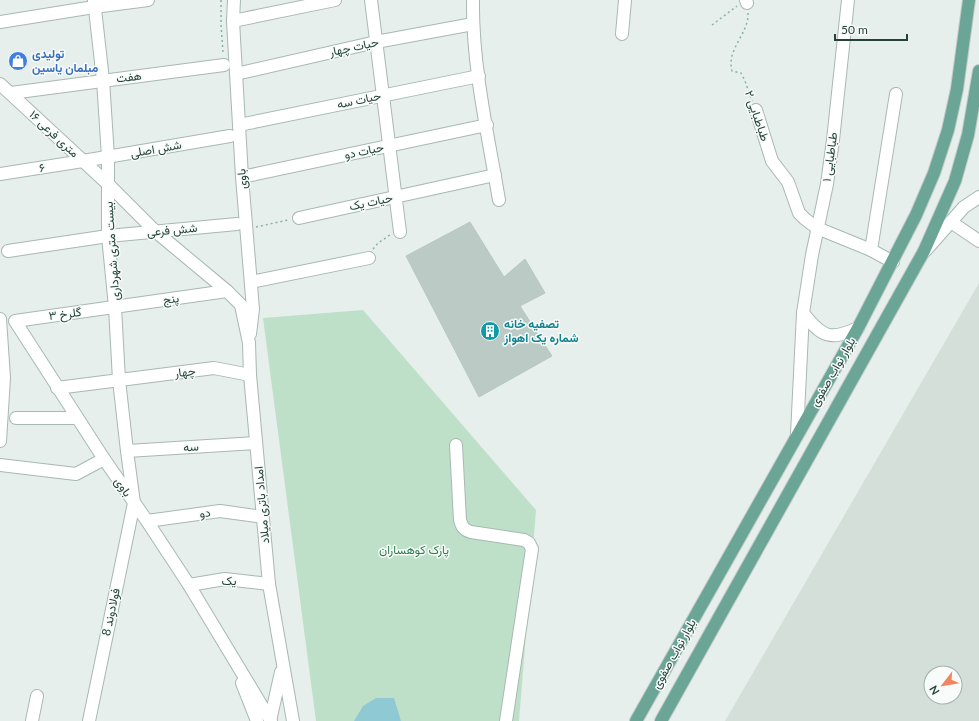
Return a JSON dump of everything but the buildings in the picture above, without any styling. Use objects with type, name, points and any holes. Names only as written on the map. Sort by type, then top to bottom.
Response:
[{"type":"main road","name":"بلوار نواب صفوی","points":[[636,721],[858,328],[916,215],[934,173],[948,130],[957,89],[969,0]]},
{"type":"main road","name":"بلوار نواب صفوی","points":[[661,721],[924,251],[954,181],[977,102],[979,71]]},
{"type":"street","points":[[0,22],[94,3],[148,0]]},
{"type":"street","name":"باوی","points":[[234,0],[233,21],[242,176],[242,227],[251,282],[253,310],[249,343]]},
{"type":"street","points":[[233,21],[335,0]]},
{"type":"street","points":[[371,0],[400,232]]},
{"type":"street","points":[[473,0],[473,24],[479,76],[499,200]]},
{"type":"street","points":[[622,34],[625,0]]},
{"type":"street","name":"طباطبایی ۱","points":[[797,434],[803,314],[827,184],[848,0]]},
{"type":"street","name":"بیست متری شهرداری","points":[[94,3],[103,80],[108,157],[108,236],[115,307],[119,380],[134,503]]},
{"type":"street","name":"حیات چهار","points":[[236,74],[376,42],[473,24]]},
{"type":"street","name":"هفت","points":[[11,93],[224,65]]},
{"type":"street","name":"حیات سه","points":[[239,125],[479,76]]},
{"type":"street","name":"۱۶ متری فرعی","points":[[0,84],[108,184],[155,231],[228,291],[241,305],[249,343]]},
{"type":"street","points":[[871,250],[896,94]]},
{"type":"street","name":"طباطبایی ۲","points":[[756,110],[772,161],[788,182],[799,212],[805,219],[818,228],[871,250],[893,262]]},
{"type":"street","name":"حیات دو","points":[[242,176],[487,125]]},
{"type":"street","name":"شش اصلی","points":[[83,161],[230,136]]},
{"type":"street","name":"۶","points":[[0,174],[83,161]]},
{"type":"street","name":"حیات یک","points":[[299,218],[495,175]]},
{"type":"street","points":[[924,251],[964,207],[979,197]]},
{"type":"street","points":[[951,222],[979,241]]},
{"type":"street","name":"شش فرعی","points":[[8,251],[108,236],[155,231],[242,227]]},
{"type":"street","points":[[251,282],[369,258]]},
{"type":"street","name":"پنج","points":[[115,307],[228,291]]},
{"type":"street","name":"گلرخ ۳","points":[[15,321],[115,307]]},
{"type":"street","points":[[803,314],[812,325],[822,333],[834,336],[846,334],[858,328]]},
{"type":"street","points":[[0,319],[4,378],[0,441]]},
{"type":"street","name":"باوی","points":[[15,321],[57,388],[189,585],[231,652],[270,721]]},
{"type":"street","name":"امداد باتری میلاد","points":[[249,343],[250,375],[269,584],[293,721]]},
{"type":"street","name":"چهار","points":[[57,388],[214,368],[250,375]]},
{"type":"street","points":[[16,418],[77,418]]},
{"type":"street","name":"سه","points":[[127,451],[256,444]]},
{"type":"street","points":[[456,445],[460,520],[462,527],[471,532],[524,540],[529,543],[532,549],[506,721]]},
{"type":"street","points":[[0,465],[76,474],[104,459]]},
{"type":"street","name":"فولادوند 8","points":[[89,721],[134,503]]},
{"type":"street","name":"دو","points":[[147,521],[220,511],[263,517]]},
{"type":"street","name":"یک","points":[[189,585],[225,580],[269,584]]},
{"type":"street","name":"باوی","points":[[231,652],[257,721]]},
{"type":"street","name":"امداد باتری میلاد","points":[[270,721],[283,667]]},
{"type":"street","points":[[32,721],[37,696]]},
{"type":"path","points":[[712,25],[736,6],[747,1]]},
{"type":"path","name":"طباطبایی ۲","points":[[747,1],[748,19],[732,52],[730,64],[732,72],[741,73],[756,110]]},
{"type":"path","points":[[242,227],[299,218]]},
{"type":"path","points":[[369,258],[374,247],[383,239],[400,232]]},
{"type":"shaded area","points":[[979,283],[979,721],[725,721]]},
{"type":"green space","name":"پارک کوهساران","points":[[363,310],[536,510],[519,721],[316,721],[263,318]]},
{"type":"water","points":[[376,698],[394,698],[401,721],[354,721],[363,706]]},
{"type":"place","name":"تولیدی مبلمان یاسین","points":[[18,61]]},
{"type":"place","name":"تصفیه خانه شماره یک اهواز","points":[[490,331]]}]
